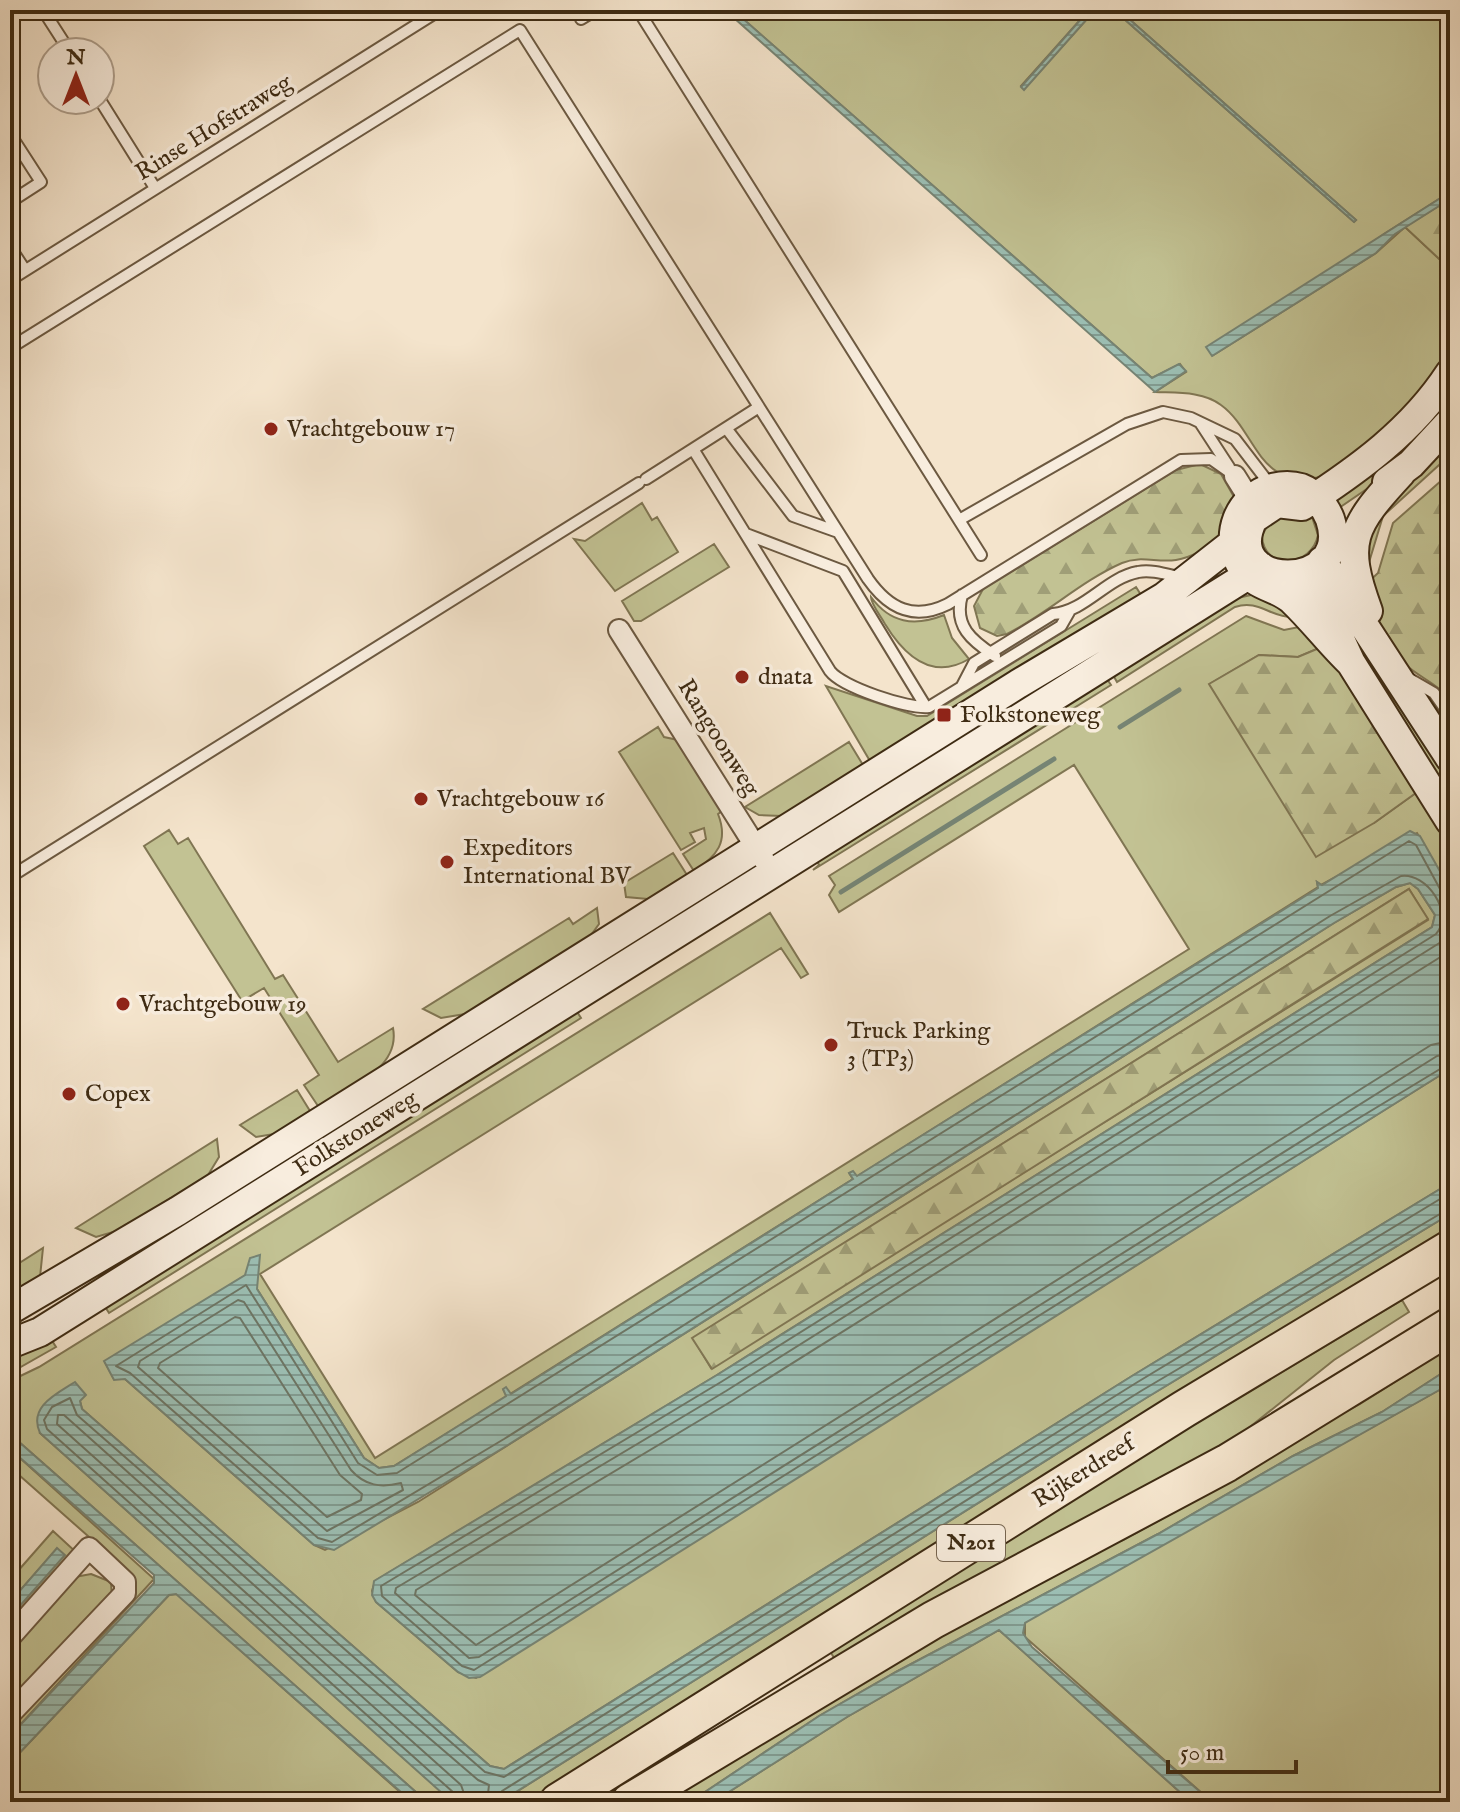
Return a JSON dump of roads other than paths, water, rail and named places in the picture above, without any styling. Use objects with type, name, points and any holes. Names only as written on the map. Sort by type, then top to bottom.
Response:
[{"type":"highway","name":"Rijkerdreef","points":[[558,1802],[1184,1409],[1450,1249]]},
{"type":"highway","name":"N201","points":[[630,1802],[933,1620],[1227,1463],[1450,1326]]},
{"type":"street","points":[[1322,509],[1399,435],[1450,373]]},
{"type":"street","points":[[1380,646],[1354,577],[1354,542],[1369,509],[1450,422]]},
{"type":"street","points":[[1262,577],[1248,542],[1253,519],[1268,506],[1282,502],[1322,509],[1401,473]]},
{"type":"street","points":[[1235,476],[1261,494]]},
{"type":"street","points":[[1262,577],[1312,568],[1330,546],[1322,509],[1295,487],[1261,494],[1236,519],[1233,543],[1240,563],[1291,599],[1351,663]]},
{"type":"street","name":"Folkstoneweg","points":[[635,942],[756,848],[1188,579],[1233,543]]},
{"type":"street","points":[[1312,568],[1380,646],[1450,758]]},
{"type":"street","points":[[1312,568],[1351,663],[1450,821]]},
{"type":"street","name":"Folkstoneweg","points":[[10,1344],[40,1332],[80,1289],[635,942],[772,873],[1262,577]]},
{"type":"street","name":"Rangoonweg","points":[[619,630],[772,873]]},
{"type":"street","name":"Folkstoneweg","points":[[10,1310],[80,1289]]},
{"type":"street","points":[[10,1637],[89,1548],[125,1582],[125,1593],[10,1714]]},
{"type":"lane","points":[[43,10],[60,36]]},
{"type":"lane","name":"Rinse Hofstraweg","points":[[10,280],[440,10]]},
{"type":"lane","points":[[581,19],[596,10]]},
{"type":"lane","points":[[638,10],[981,555]]},
{"type":"lane","points":[[10,348],[520,30],[874,587],[901,610],[927,612],[962,595],[1181,460],[1211,459],[1235,476]]},
{"type":"lane","points":[[110,116],[155,188]]},
{"type":"lane","points":[[10,134],[41,182],[10,202]]},
{"type":"lane","points":[[10,247],[25,270]]},
{"type":"lane","points":[[10,877],[759,407]]},
{"type":"lane","points":[[959,520],[1142,417],[1171,413],[1197,420],[1238,441],[1261,494]]},
{"type":"lane","points":[[1197,420],[1235,476]]},
{"type":"lane","points":[[726,428],[793,516],[838,532]]},
{"type":"lane","points":[[693,449],[835,678],[908,705],[926,707],[1061,626],[1069,612]]},
{"type":"lane","points":[[746,534],[843,571],[926,707]]},
{"type":"lane","points":[[961,688],[974,663],[1053,614],[1069,612],[1134,573],[1147,571],[1188,579]]},
{"type":"lane","points":[[962,595],[959,612],[962,626],[972,640],[1004,661]]},
{"type":"lane","points":[[1397,673],[1434,693],[1450,716]]},
{"type":"water","points":[[725,10],[733,10],[1152,378],[1179,364],[1186,371],[1155,392]]},
{"type":"water","points":[[1089,10],[1095,10],[1024,90],[1021,87]]},
{"type":"water","points":[[1114,10],[1119,10],[1356,220],[1354,222]]},
{"type":"water","points":[[1450,192],[1450,199],[1395,234],[1376,253],[1212,356],[1206,347]]},
{"type":"water","points":[[1410,831],[1420,836],[1450,889],[1450,1069],[480,1677],[469,1678],[458,1672],[376,1602],[372,1595],[374,1581],[717,1375],[1432,927],[1435,915],[1418,889],[1410,883],[1396,887],[1334,923],[508,1445],[334,1550],[314,1545],[125,1379],[114,1380],[104,1361],[245,1275],[250,1258],[260,1255],[257,1289],[364,1458],[379,1468],[394,1466],[506,1396],[503,1389],[506,1387],[511,1394],[853,1179],[849,1173],[853,1171],[857,1176],[1318,888],[1317,882],[1322,885]]},
{"type":"water","points":[[1450,1183],[1450,1214],[1146,1398],[500,1802],[452,1802],[40,1433],[37,1424],[46,1402],[75,1382],[86,1395],[80,1401],[82,1409],[490,1766],[504,1769],[1132,1376]]},
{"type":"water","points":[[1450,1368],[1450,1384],[1025,1623],[1023,1633],[1032,1647],[1212,1802],[1191,1802],[999,1630],[847,1717],[713,1802],[690,1802],[819,1716],[896,1672],[1158,1534],[1293,1456],[1382,1412]]},
{"type":"water","points":[[10,1434],[417,1793],[410,1800],[176,1594],[169,1595],[10,1763],[10,1736],[154,1583],[154,1575],[10,1449]]},
{"type":"water","points":[[57,1548],[65,1555],[10,1617],[10,1602]]},
{"type":"waterway","points":[[1120,727],[1179,690]]},
{"type":"waterway","points":[[841,892],[1054,759]]},
{"type":"place","name":"Vrachtgebouw 17","points":[[271,429]]},
{"type":"place","name":"dnata","points":[[742,677]]},
{"type":"place","name":"Folkstoneweg","points":[[944,715]]},
{"type":"place","name":"Vrachtgebouw 16","points":[[421,799]]},
{"type":"place","name":"Expeditors International BV","points":[[447,862]]},
{"type":"place","name":"Vrachtgebouw 19","points":[[123,1004]]},
{"type":"place","name":"Truck Parking 3 (TP3)","points":[[831,1045]]},
{"type":"place","name":"Copex","points":[[69,1094]]}]
